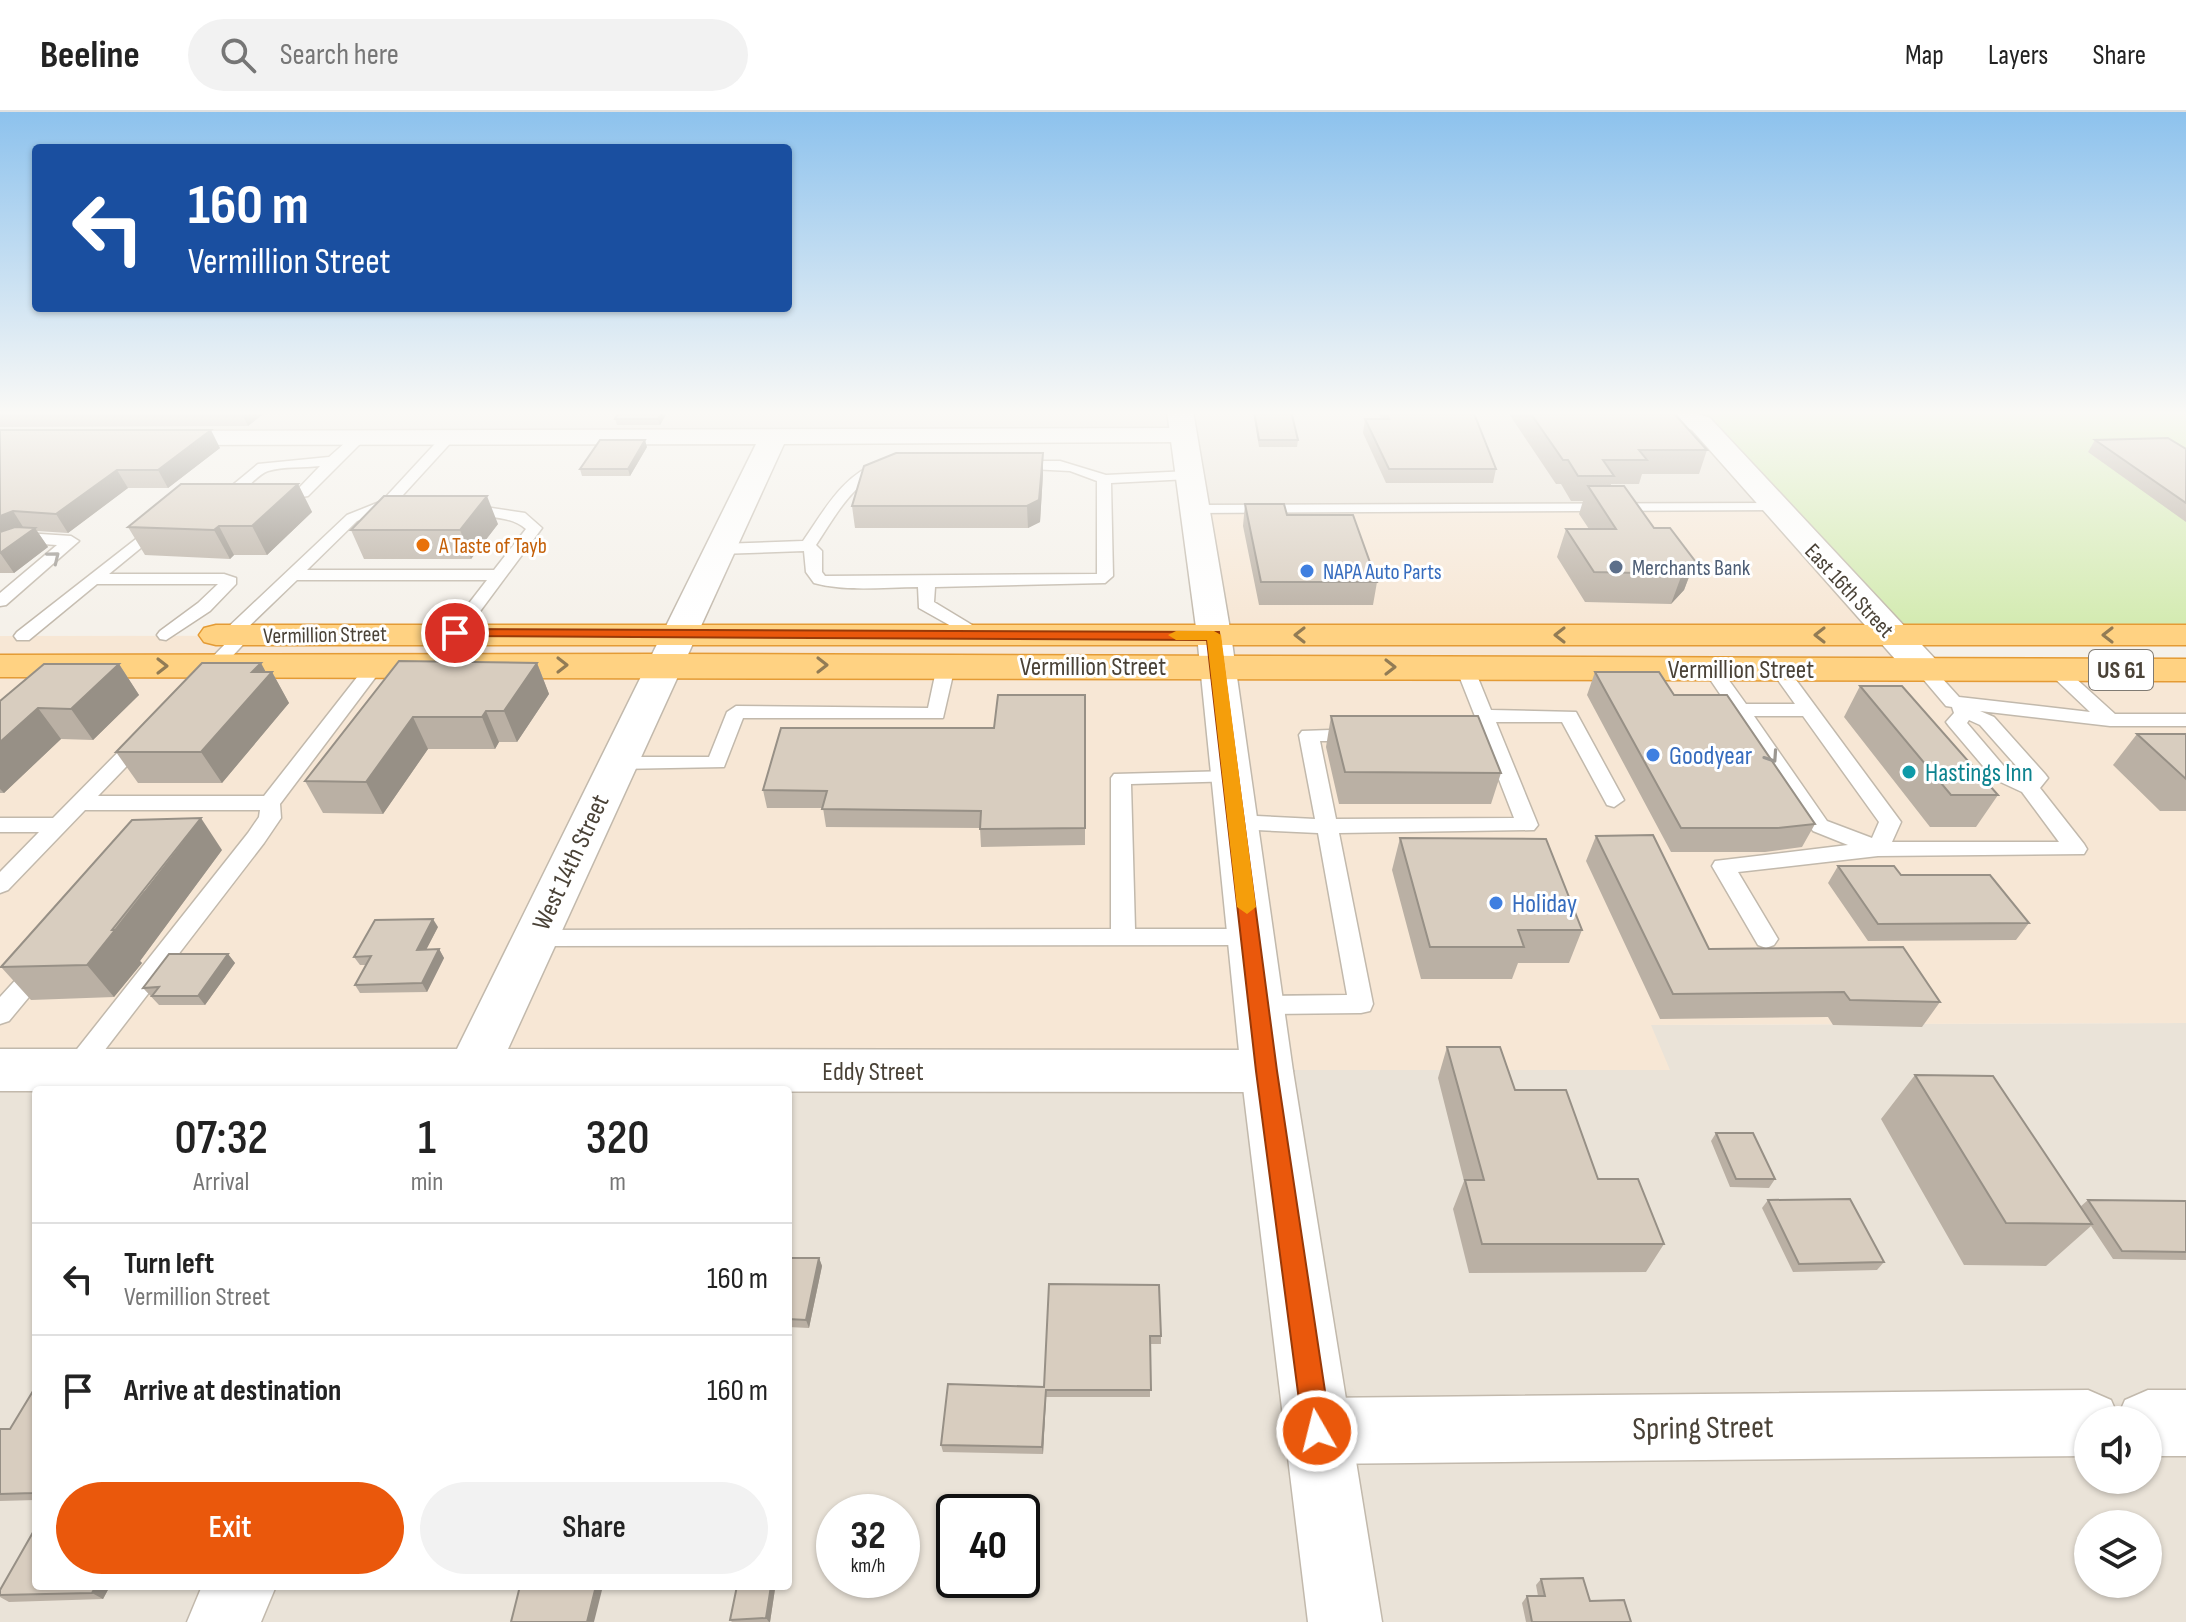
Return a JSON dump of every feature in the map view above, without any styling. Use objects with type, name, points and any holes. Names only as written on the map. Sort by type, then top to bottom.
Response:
[{"type":"highway","name":"Vermillion Street","points":[[0,666],[220,656],[455,633],[946,666],[1216,651],[1890,634],[2186,635]]},
{"type":"highway","name":"Vermillion Street","points":[[12,636],[166,635],[220,656],[375,666],[976,635],[1465,668],[2186,670]]},
{"type":"street","name":"West 14th Street","points":[[468,1080],[752,481]]},
{"type":"street","points":[[1190,481],[1216,651],[1267,1071],[1345,1622]]},
{"type":"street","name":"East 16th Street","points":[[1752,481],[1924,669]]},
{"type":"street","name":"Eddy Street","points":[[0,1070],[468,1080],[1267,1071]]},
{"type":"street","name":"Spring Street","points":[[1317,1431],[2074,1423]]},
{"type":"street","points":[[2162,1423],[2186,1423]]},
{"type":"street","points":[[224,1622],[238,1590]]},
{"type":"lane","points":[[227,497],[246,481]]},
{"type":"lane","points":[[201,501],[227,497],[296,496],[314,481]]},
{"type":"lane","points":[[387,504],[408,481]]},
{"type":"lane","points":[[808,546],[840,500],[859,481]]},
{"type":"lane","points":[[719,549],[808,546],[814,551],[814,572],[820,580],[839,583],[1099,580],[1105,576],[1104,481]]},
{"type":"lane","points":[[220,656],[293,575],[352,518],[387,504],[411,505]]},
{"type":"lane","points":[[450,507],[520,516],[531,522],[534,528],[455,633]]},
{"type":"lane","points":[[1194,509],[1774,507]]},
{"type":"lane","points":[[12,636],[94,579],[176,513]]},
{"type":"lane","points":[[0,548],[25,538],[71,541],[0,601]]},
{"type":"lane","points":[[293,575],[498,575]]},
{"type":"lane","points":[[94,579],[230,581],[204,607],[166,635]]},
{"type":"lane","points":[[927,582],[925,604],[976,635]]},
{"type":"lane","points":[[75,1070],[256,838],[270,818],[270,803],[375,666]]},
{"type":"lane","points":[[617,763],[717,763],[736,712],[936,714],[946,666]]},
{"type":"lane","points":[[1123,937],[1121,778],[1234,800],[1327,826],[1527,825],[1465,668]]},
{"type":"lane","points":[[1712,669],[1820,826],[1878,849]]},
{"type":"lane","points":[[1779,669],[1890,822],[1878,849]]},
{"type":"lane","points":[[1924,669],[1959,708],[2110,720],[2186,720]]},
{"type":"lane","points":[[2056,670],[2110,720]]},
{"type":"lane","points":[[1766,939],[1723,866],[1878,849],[2076,849],[2029,787],[2001,775],[1956,722],[1959,708]]},
{"type":"lane","points":[[1740,710],[1809,710]]},
{"type":"lane","points":[[1431,735],[1569,716],[1614,800]]},
{"type":"lane","points":[[0,885],[152,729]]},
{"type":"lane","points":[[1259,1005],[1361,1004],[1309,735],[1385,735]]},
{"type":"lane","points":[[79,803],[270,803]]},
{"type":"lane","points":[[161,827],[181,803]]},
{"type":"lane","points":[[0,825],[58,825]]},
{"type":"lane","points":[[535,938],[1250,937]]},
{"type":"lane","points":[[0,1014],[50,956]]},
{"type":"shaded area","points":[[1189,481],[2186,481],[2186,635],[1194,509]]},
{"type":"shaded area","points":[[1774,507],[1924,669],[2186,670],[2186,1023],[1651,1025],[1670,1070],[0,1070],[0,636],[1213,635],[1194,509]]},
{"type":"shaded area","points":[[2186,1023],[2186,1622],[0,1622],[0,1070],[1669,1070],[1650,1025]]},
{"type":"green space","points":[[1753,481],[2186,481],[2186,635],[1890,634]]},
{"type":"building","points":[[0,481],[101,481],[56,514],[13,511],[0,516]]},
{"type":"building","points":[[859,481],[1041,481],[1039,500],[1027,506],[852,506]]},
{"type":"building","points":[[2155,481],[2186,481],[2186,503]]},
{"type":"building","points":[[181,484],[298,484],[252,526],[219,526],[214,530],[128,527]]},
{"type":"building","points":[[1588,486],[1624,486],[1654,528],[1670,528],[1695,561],[1682,574],[1594,572],[1566,529],[1616,529]]},
{"type":"building","points":[[384,496],[487,496],[460,530],[351,530]]},
{"type":"building","name":"NAPA Auto Parts","points":[[1245,504],[1284,504],[1287,515],[1353,515],[1377,582],[1261,582]]},
{"type":"building","points":[[15,527],[35,528],[0,553],[0,532]]},
{"type":"building","points":[[399,661],[537,663],[504,711],[486,711],[482,717],[413,717],[366,782],[305,781]]},
{"type":"building","points":[[202,663],[261,663],[252,672],[272,672],[201,752],[116,752]]},
{"type":"building","points":[[44,664],[119,664],[71,709],[38,708],[0,742],[0,701]]},
{"type":"building","points":[[1595,672],[1659,672],[1674,695],[1727,695],[1815,824],[1777,828],[1681,828]]},
{"type":"building","points":[[1860,686],[1902,686],[1998,795],[1951,795]]},
{"type":"building","points":[[998,695],[1085,695],[1085,828],[980,829],[981,811],[822,809],[827,791],[763,790],[781,728],[994,728]]},
{"type":"building","points":[[1331,716],[1478,716],[1501,773],[1345,772]]},
{"type":"building","points":[[2137,734],[2186,734],[2186,779]]},
{"type":"building","points":[[201,818],[87,965],[1,967],[132,820]]},
{"type":"building","points":[[1653,835],[1709,949],[1903,947],[1940,1002],[1850,1000],[1844,992],[1673,994],[1596,836]]},
{"type":"building","points":[[1400,838],[1546,839],[1582,930],[1518,930],[1524,947],[1430,947]]},
{"type":"building","points":[[1838,866],[1894,866],[1901,875],[1990,875],[2029,923],[1878,924]]},
{"type":"building","points":[[433,919],[417,950],[439,949],[422,983],[355,985],[371,956],[354,957],[375,920]]},
{"type":"building","points":[[169,954],[228,954],[198,996],[152,996],[159,987],[143,988]]},
{"type":"building","points":[[1447,1047],[1500,1047],[1515,1090],[1566,1090],[1598,1179],[1638,1179],[1664,1244],[1482,1244],[1465,1180],[1484,1180]]},
{"type":"building","points":[[1915,1075],[1993,1076],[2092,1224],[2006,1223]]},
{"type":"building","points":[[1716,1133],[1753,1133],[1775,1179],[1736,1179]]},
{"type":"building","points":[[1850,1199],[1884,1262],[1799,1264],[1768,1200]]},
{"type":"building","points":[[2088,1200],[2186,1201],[2186,1252],[2122,1251]]},
{"type":"building","points":[[792,1258],[819,1258],[806,1320],[792,1319]]},
{"type":"building","points":[[1049,1284],[1159,1285],[1161,1336],[1150,1336],[1151,1390],[1046,1390],[1042,1447],[941,1445],[948,1384],[1044,1387]]},
{"type":"building","points":[[32,1393],[32,1493],[0,1494],[0,1429],[10,1429]]},
{"type":"building","points":[[32,1534],[32,1590],[94,1590],[92,1593],[0,1595]]},
{"type":"building","points":[[1583,1578],[1590,1601],[1624,1600],[1631,1622],[1532,1622],[1527,1596],[1545,1596],[1541,1579]]},
{"type":"building","points":[[519,1590],[595,1590],[587,1622],[511,1622]]},
{"type":"building","points":[[736,1590],[770,1590],[766,1618],[730,1620]]},
{"type":"slow traffic","points":[[1176,635],[1214,635],[1247,907]]},
{"type":"place","name":"A Taste of Tayb","points":[[423,545]]},
{"type":"place","name":"Merchants Bank","points":[[1616,567]]},
{"type":"place","name":"NAPA Auto Parts","points":[[1307,571]]},
{"type":"place","name":"Goodyear","points":[[1653,755]]},
{"type":"place","name":"Hastings Inn","points":[[1909,772]]},
{"type":"place","name":"Holiday","points":[[1496,903]]},
{"type":"route","points":[[455,633],[1214,635],[1267,1071],[1317,1431]]}]
